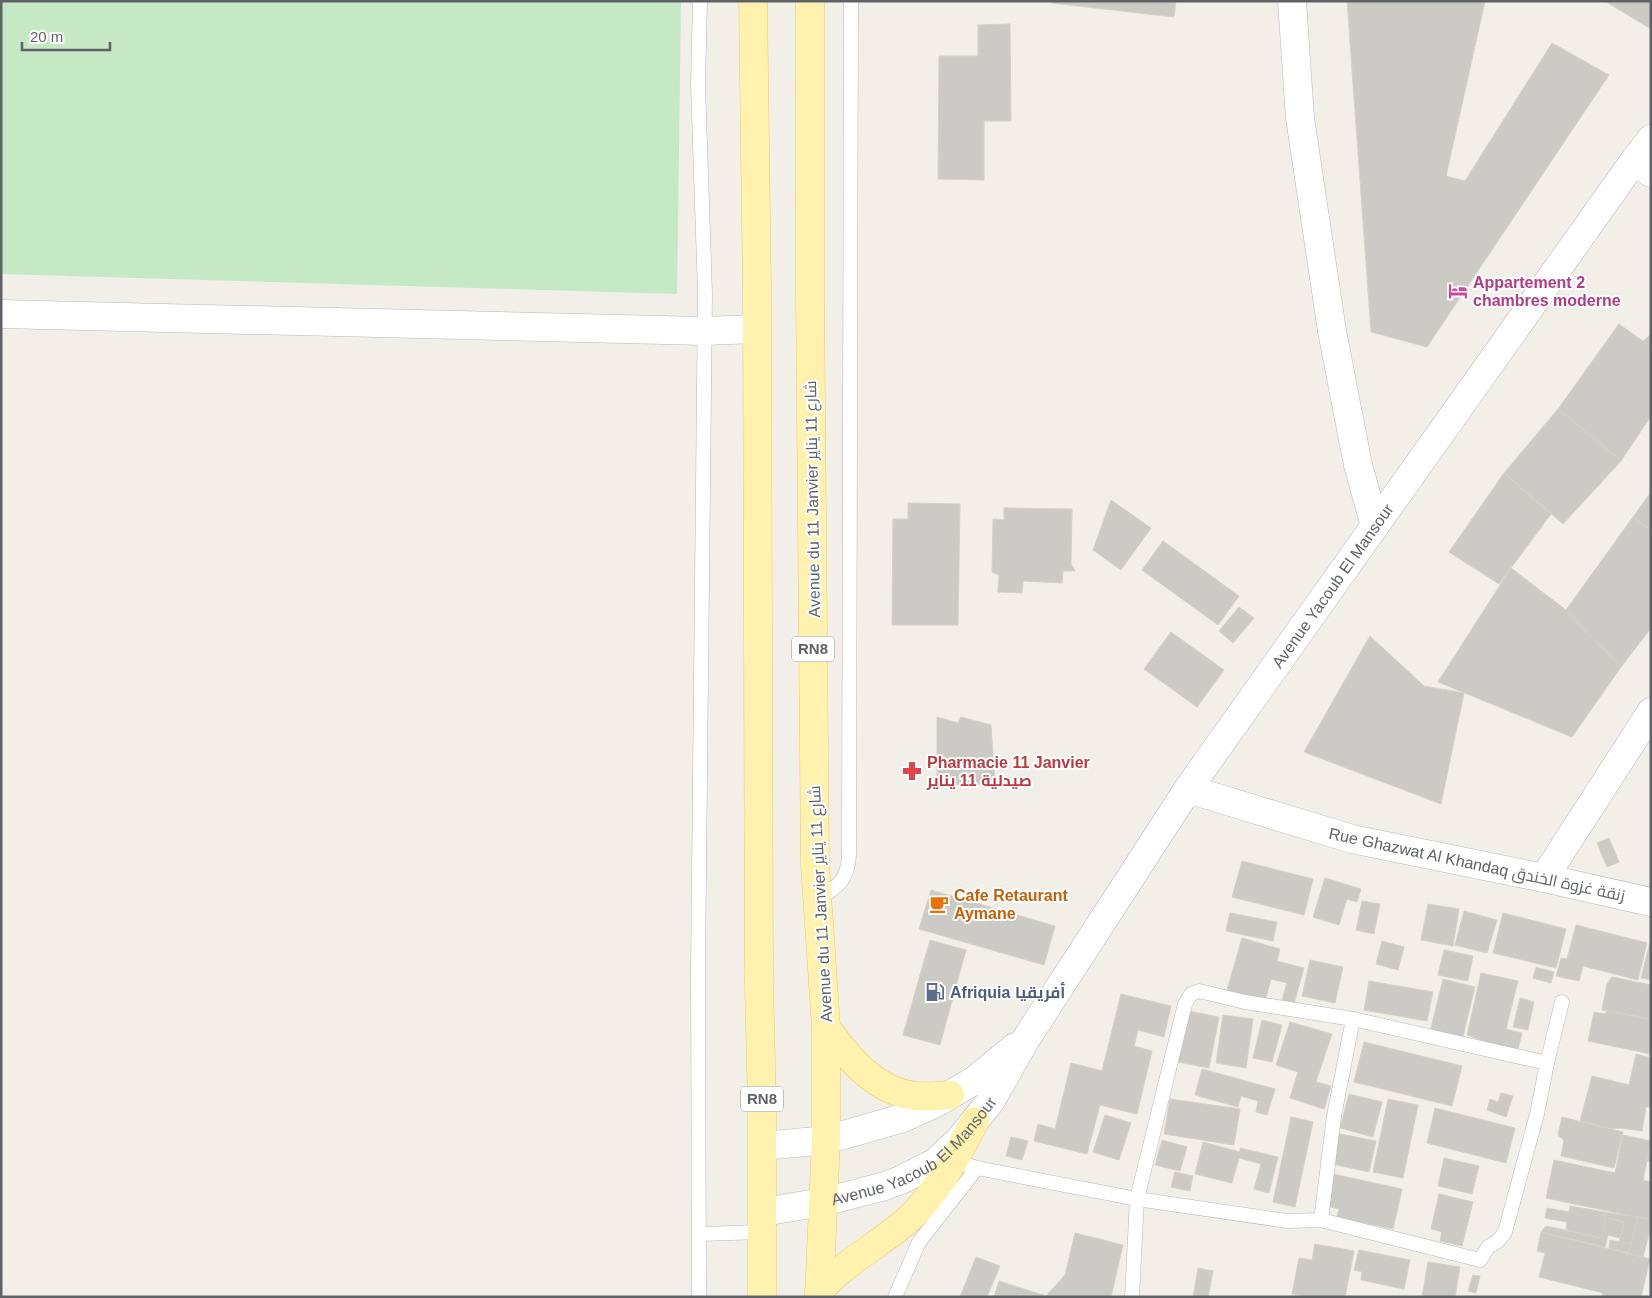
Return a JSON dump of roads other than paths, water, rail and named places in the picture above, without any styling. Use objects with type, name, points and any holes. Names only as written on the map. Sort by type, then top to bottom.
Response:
[{"type":"main road","name":"RN8","points":[[753,1],[757,292],[758,975],[763,1146],[762,1297]]},
{"type":"main road","name":"Avenue du 11 Janvier شارع 11 يناير","points":[[810,1],[810,295],[815,855],[826,1027],[826,1140],[819,1294]]},
{"type":"main road","points":[[826,1027],[857,1065],[883,1085],[905,1094],[917,1096],[950,1095]]},
{"type":"main road","points":[[819,1294],[841,1269],[904,1223],[931,1193],[966,1164],[975,1121]]},
{"type":"street","points":[[1292,1],[1300,118],[1332,331],[1358,465],[1375,526]]},
{"type":"street","name":"Avenue Yacoub El Mansour","points":[[763,1222],[823,1202],[904,1179],[929,1166],[949,1151],[975,1121],[990,1102],[1026,1039],[1188,789],[1375,526],[1642,167],[1651,139]]},
{"type":"street","points":[[1,314],[704,331],[756,329]]},
{"type":"street","points":[[1544,878],[1651,712]]},
{"type":"street","name":"Rue Ghazwat Al Khandaq زنقة غزوة الخندق","points":[[1188,789],[1352,839],[1651,902]]},
{"type":"street","name":"Avenue Yacoub El Mansour","points":[[763,1146],[826,1140],[903,1118],[923,1110],[975,1080],[1026,1039]]},
{"type":"lane","points":[[699,1297],[698,960],[705,293],[698,85],[700,1]]},
{"type":"lane","points":[[817,900],[840,884],[848,869],[849,856],[851,1]]},
{"type":"lane","points":[[1132,1297],[1137,1199],[1185,1004],[1192,994],[1199,991],[1245,1002],[1353,1018],[1547,1063]]},
{"type":"lane","points":[[895,1297],[919,1242],[966,1164],[1137,1199],[1287,1221],[1321,1220],[1480,1260],[1488,1247],[1498,1241],[1504,1232],[1538,1114],[1547,1063],[1562,1002]]},
{"type":"lane","points":[[1321,1220],[1334,1116],[1353,1018]]},
{"type":"lane","points":[[699,1234],[763,1222]]},
{"type":"place","name":"Appartement 2 chambres moderne","points":[[1458,291]]},
{"type":"place","name":"Pharmacie 11 Janvier صيدلية 11 يناير","points":[[912,771]]},
{"type":"place","name":"Cafe Retaurant Aymane","points":[[939,904]]},
{"type":"place","name":"Afriquia أفريقيا","points":[[935,992]]}]
